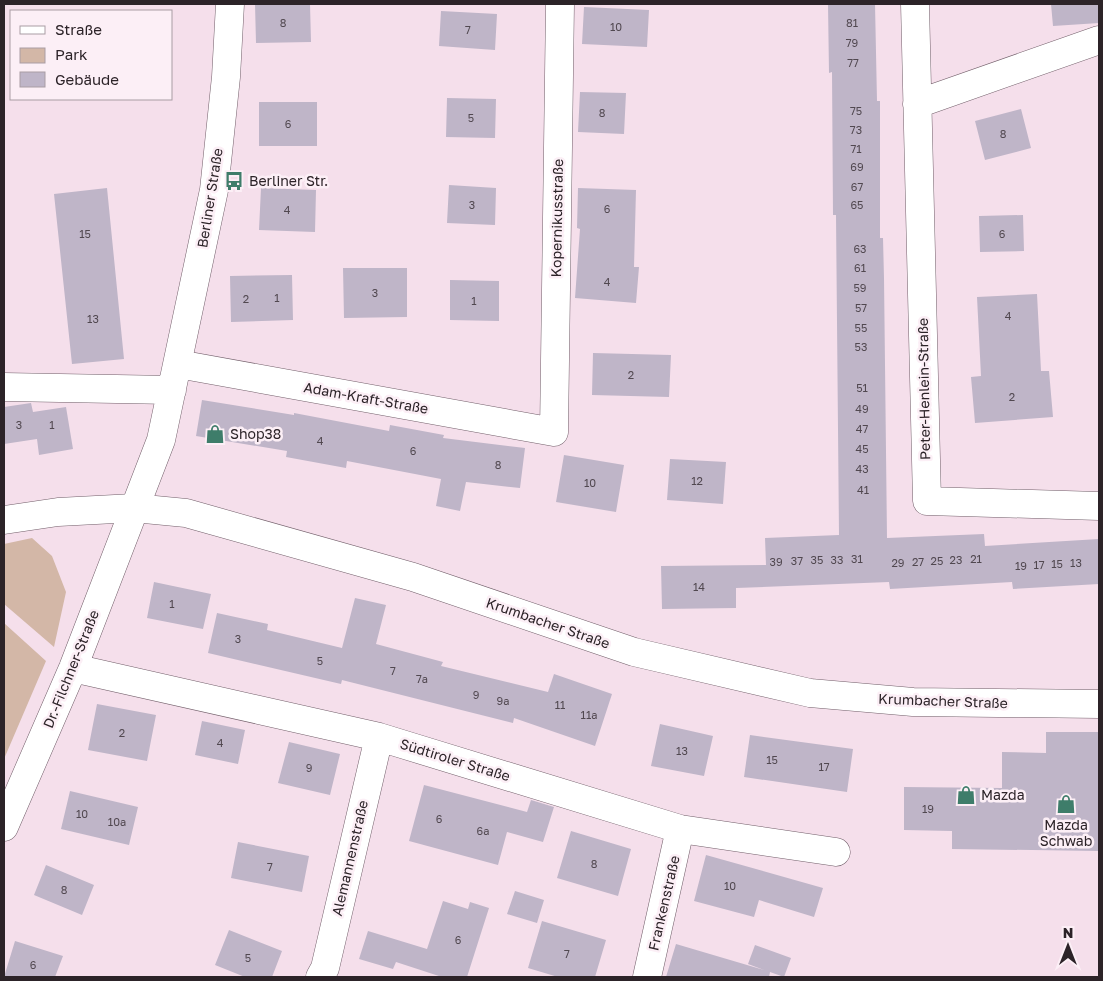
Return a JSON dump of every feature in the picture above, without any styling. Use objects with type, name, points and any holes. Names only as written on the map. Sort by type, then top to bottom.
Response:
[{"type":"street","name":"Berliner Straße","points":[[134,508],[161,440],[214,190],[226,77],[230,4]]},
{"type":"street","name":"Kopernikusstraße","points":[[554,432],[560,4]]},
{"type":"street","name":"Peter-Henlein-Straße","points":[[915,4],[927,501],[1099,506]]},
{"type":"street","points":[[917,104],[1099,40]]},
{"type":"street","points":[[4,387],[175,377]]},
{"type":"street","name":"Adam-Kraft-Straße","points":[[175,377],[554,432]]},
{"type":"street","name":"Krumbacher Straße","points":[[4,520],[58,512],[134,508],[186,513],[413,577],[634,652],[810,693],[913,702],[1099,704]]},
{"type":"street","name":"Dr.-Filchner-Straße","points":[[4,827],[73,668],[134,508]]},
{"type":"street","name":"Südtiroler Straße","points":[[73,668],[379,737],[680,828],[836,852]]},
{"type":"street","name":"Alemannenstraße","points":[[320,977],[325,968],[379,737]]},
{"type":"street","name":"Frankenstraße","points":[[647,977],[680,828]]},
{"type":"green space","points":[[32,538],[52,556],[66,592],[54,647],[4,604],[4,544]]},
{"type":"green space","points":[[4,623],[46,661],[4,759]]},
{"type":"building","points":[[255,4],[310,4],[311,42],[256,43]]},
{"type":"building","points":[[828,4],[875,4],[877,101],[880,101],[880,238],[883,238],[884,278],[887,538],[984,534],[985,546],[1099,539],[1099,584],[1013,589],[1012,582],[890,589],[889,582],[736,588],[736,608],[662,609],[661,566],[766,565],[765,538],[839,535],[836,215],[833,215],[832,72],[829,73]]},
{"type":"building","points":[[1051,4],[1099,4],[1099,23],[1053,26]]},
{"type":"building","points":[[584,7],[649,10],[647,47],[582,44]]},
{"type":"building","points":[[441,11],[497,14],[495,50],[439,46]]},
{"type":"building","points":[[580,92],[626,93],[624,134],[578,132]]},
{"type":"building","points":[[447,98],[496,99],[495,138],[446,137]]},
{"type":"building","points":[[259,102],[317,102],[317,146],[259,146]]},
{"type":"building","points":[[1021,109],[1031,148],[985,160],[975,121]]},
{"type":"building","points":[[449,185],[496,188],[495,225],[447,223]]},
{"type":"building","points":[[107,188],[124,359],[72,364],[54,194]]},
{"type":"building","points":[[261,188],[316,190],[315,232],[259,230]]},
{"type":"building","points":[[578,188],[636,190],[634,267],[639,267],[636,303],[575,298],[580,229],[577,228]]},
{"type":"building","points":[[1023,215],[1024,251],[980,252],[979,216]]},
{"type":"building","points":[[343,268],[407,268],[407,317],[344,318]]},
{"type":"building","points":[[292,275],[293,320],[231,322],[230,276]]},
{"type":"building","points":[[450,280],[499,281],[499,321],[450,320]]},
{"type":"building","points":[[1037,294],[1041,371],[1049,371],[1053,417],[975,423],[971,377],[981,376],[977,297]]},
{"type":"building","points":[[593,353],[671,355],[669,397],[592,395]]},
{"type":"building","points":[[202,400],[294,415],[294,413],[389,431],[390,425],[444,435],[443,438],[525,448],[520,488],[466,482],[460,511],[436,506],[441,479],[347,461],[346,468],[286,457],[287,451],[196,436]]},
{"type":"building","points":[[31,403],[33,412],[66,407],[73,449],[39,455],[37,439],[4,444],[4,407]]},
{"type":"building","points":[[564,455],[624,465],[616,512],[556,502]]},
{"type":"building","points":[[670,459],[726,462],[723,504],[667,500]]},
{"type":"building","points":[[154,582],[211,594],[203,629],[147,618]]},
{"type":"building","points":[[355,598],[386,605],[376,644],[443,662],[441,666],[548,692],[554,674],[612,694],[595,746],[514,718],[513,723],[342,680],[341,684],[208,653],[217,613],[268,624],[267,630],[342,648]]},
{"type":"building","points":[[97,704],[156,715],[147,761],[88,750]]},
{"type":"building","points":[[202,721],[245,730],[238,764],[195,755]]},
{"type":"building","points":[[660,724],[713,736],[704,776],[651,766]]},
{"type":"building","points":[[1046,732],[1099,732],[1099,851],[952,849],[952,831],[904,830],[904,787],[1002,788],[1002,752],[1046,753]]},
{"type":"building","points":[[750,735],[853,749],[847,792],[744,777]]},
{"type":"building","points":[[289,742],[340,754],[330,795],[278,783]]},
{"type":"building","points":[[424,785],[527,812],[531,800],[554,807],[543,842],[507,832],[498,865],[409,841]]},
{"type":"building","points":[[70,791],[138,807],[129,845],[61,829]]},
{"type":"building","points":[[571,831],[631,849],[618,896],[557,878]]},
{"type":"building","points":[[238,842],[309,856],[302,892],[231,878]]},
{"type":"building","points":[[706,855],[823,888],[814,917],[759,900],[754,917],[694,901]]},
{"type":"building","points":[[46,865],[94,885],[82,915],[34,895]]},
{"type":"building","points":[[515,891],[544,900],[537,923],[507,914]]},
{"type":"building","points":[[443,901],[468,909],[470,902],[489,908],[467,977],[442,977],[396,962],[393,969],[359,959],[368,931],[427,949]]},
{"type":"building","points":[[542,921],[606,940],[595,977],[558,977],[528,968]]},
{"type":"building","points":[[229,930],[282,951],[272,977],[245,977],[215,965]]},
{"type":"building","points":[[15,941],[63,956],[55,977],[4,977]]},
{"type":"building","points":[[676,944],[764,970],[748,964],[755,945],[791,958],[784,977],[770,972],[769,977],[666,977]]},
{"type":"place","name":"Berliner Str.","points":[[234,181]]},
{"type":"place","name":"Shop38","points":[[215,434]]},
{"type":"place","name":"Mazda","points":[[966,795]]},
{"type":"place","name":"Mazda Schwab","points":[[1066,804]]}]
